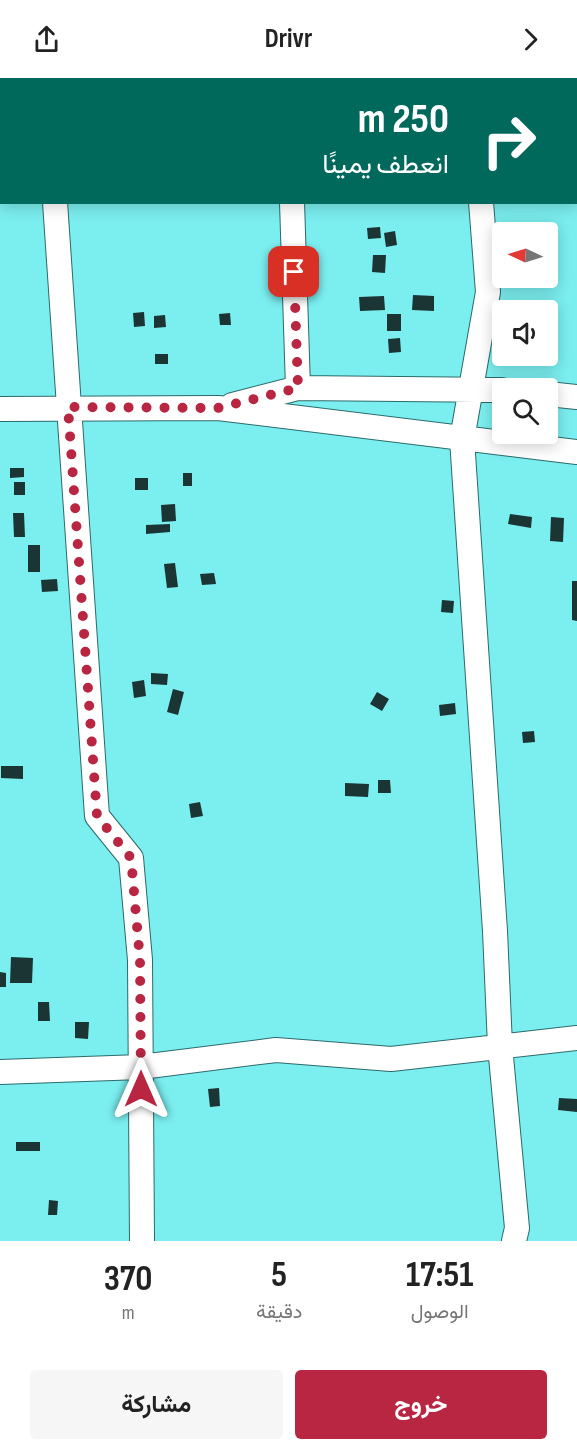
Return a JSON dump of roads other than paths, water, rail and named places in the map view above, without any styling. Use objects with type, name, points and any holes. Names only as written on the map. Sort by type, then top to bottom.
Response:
[{"type":"street","points":[[55,204],[97,816],[131,858],[140,960],[142,1241]]},
{"type":"street","points":[[292,204],[298,388]]},
{"type":"street","points":[[481,204],[488,292],[462,439],[495,931],[500,1046],[517,1227],[514,1241]]},
{"type":"street","points":[[218,408],[298,388],[492,390]]},
{"type":"street","points":[[558,395],[577,397]]},
{"type":"street","points":[[0,409],[218,408],[577,452]]},
{"type":"street","points":[[0,1072],[141,1067],[276,1050],[391,1059],[577,1038]]}]
